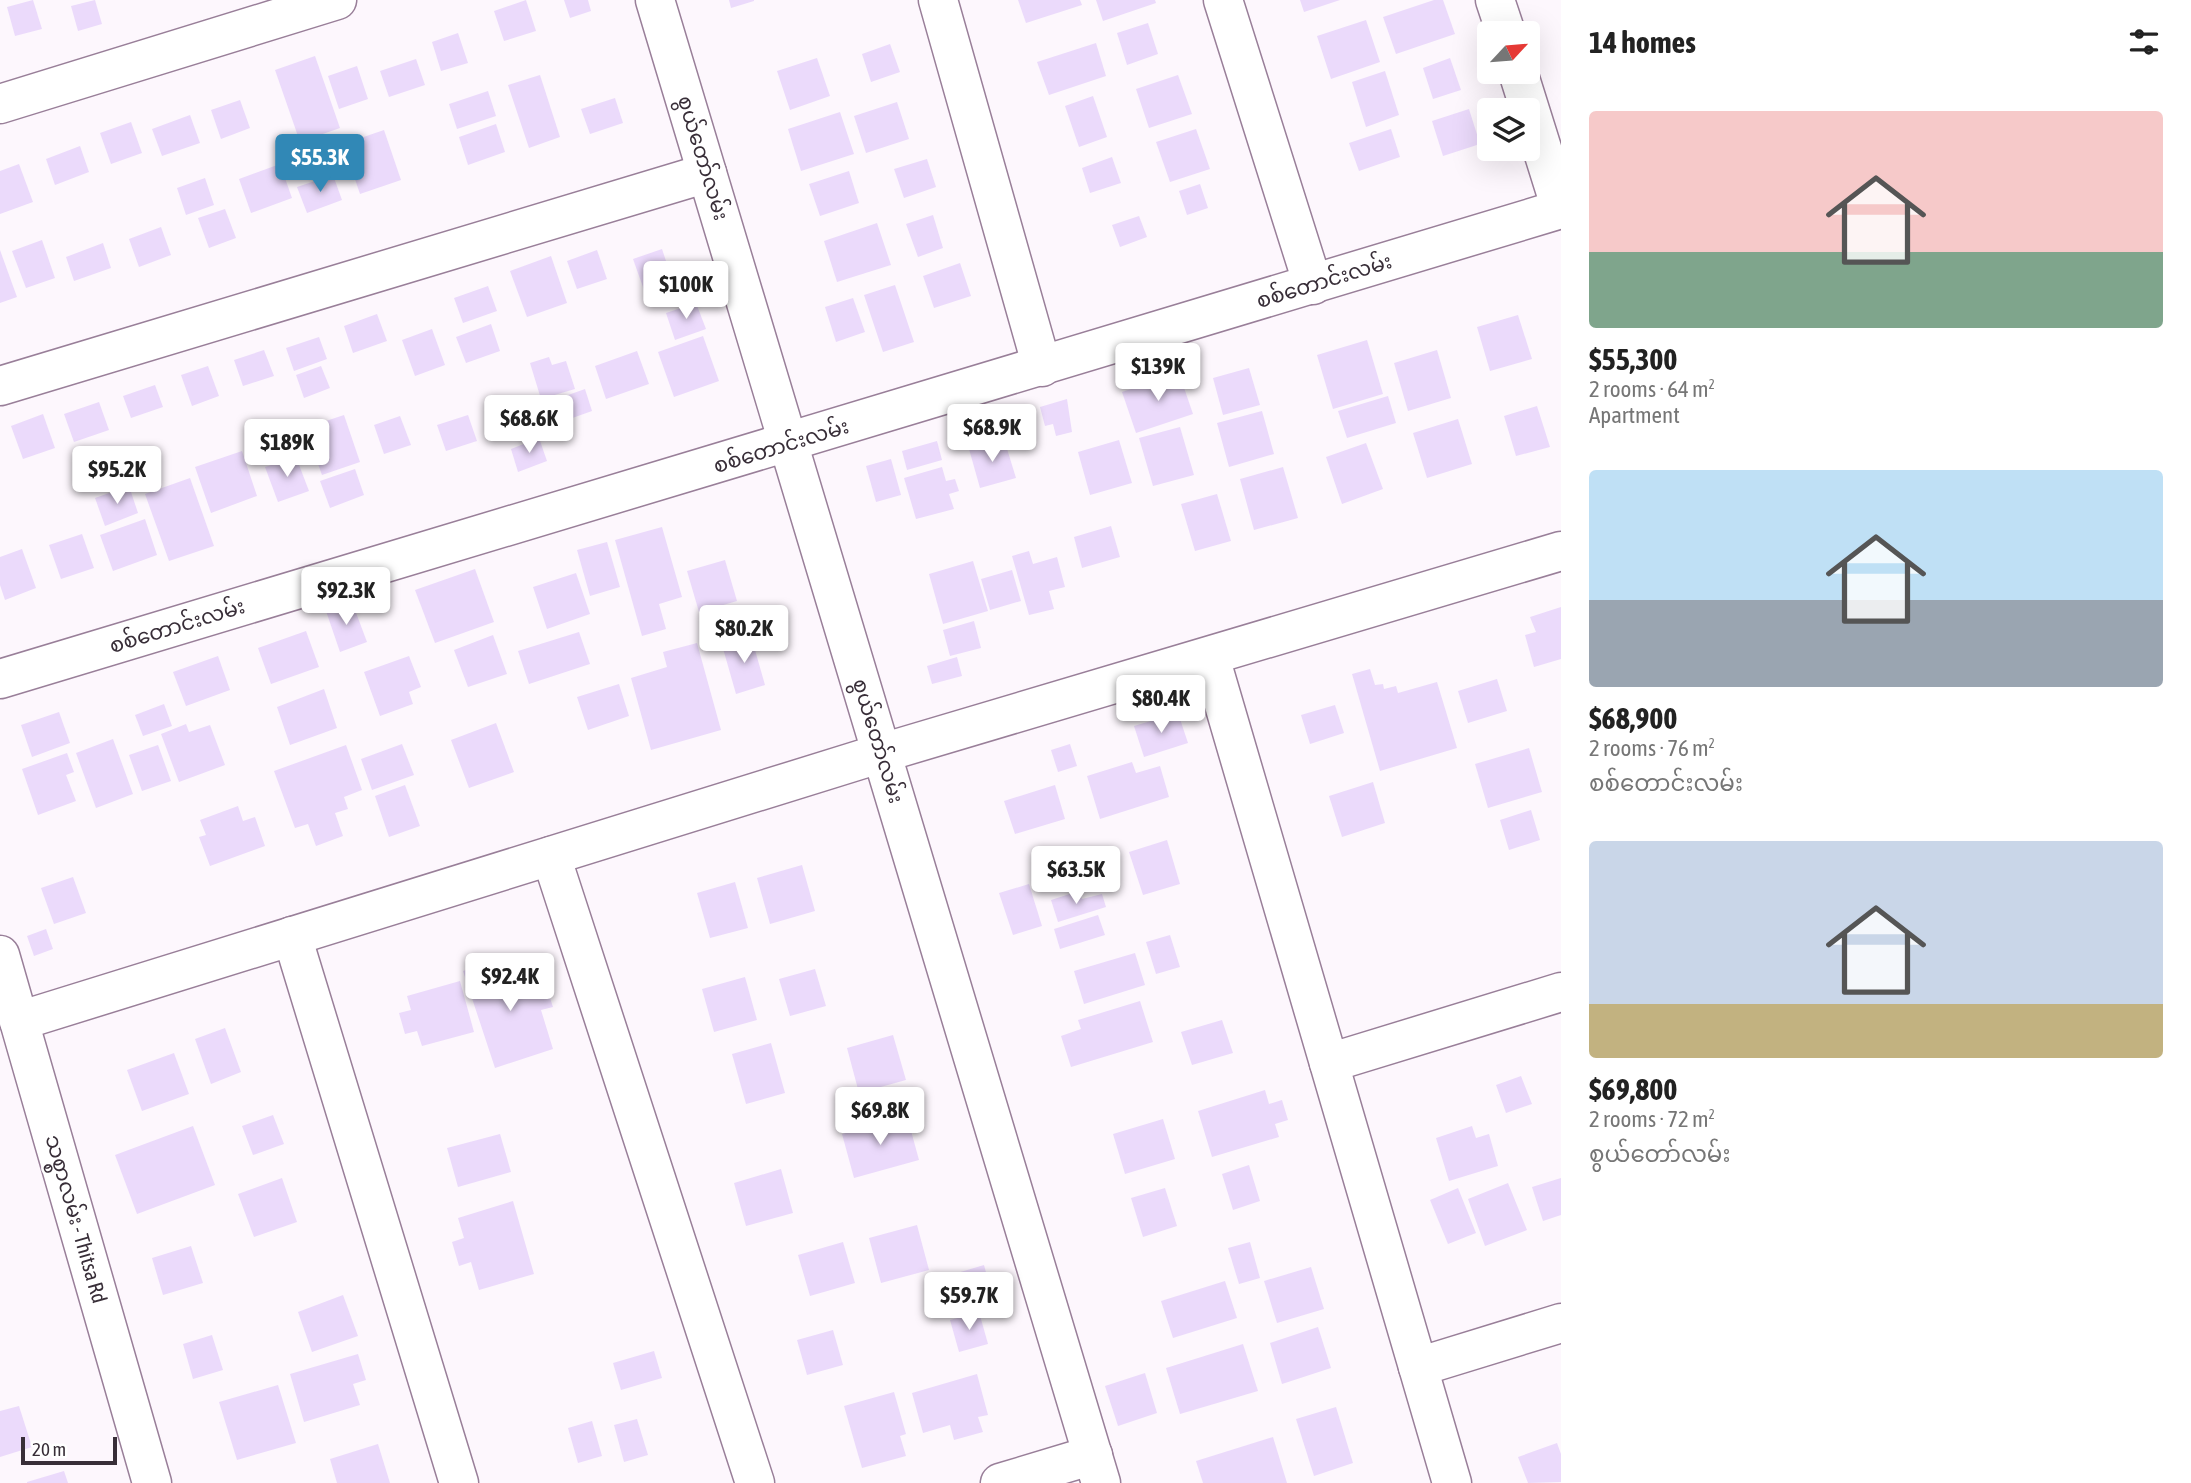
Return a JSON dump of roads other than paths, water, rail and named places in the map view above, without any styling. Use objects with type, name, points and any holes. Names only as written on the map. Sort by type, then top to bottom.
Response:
[{"type":"street","points":[[0,104],[337,0]]},
{"type":"street","name":"စွယ်တော်လမ်း","points":[[655,0],[1097,1469]]},
{"type":"street","points":[[938,0],[1042,366]]},
{"type":"street","points":[[1223,0],[1313,285]]},
{"type":"street","points":[[1495,0],[1502,21]]},
{"type":"street","points":[[1522,84],[1561,209]]},
{"type":"street","points":[[0,386],[707,173]]},
{"type":"street","name":"စစ်တောင်းလမ်း","points":[[0,678],[789,444],[1561,209]]},
{"type":"street","points":[[19,1021],[882,753],[1561,551]]},
{"type":"street","points":[[1210,657],[1452,1483]]},
{"type":"street","points":[[551,856],[755,1483]]},
{"type":"street","points":[[292,936],[459,1483]]},
{"type":"street","name":"သစ္စာလမ်း - Thitsa Rd","points":[[0,955],[152,1483]]},
{"type":"street","points":[[1329,1063],[1561,992]]},
{"type":"street","points":[[1418,1367],[1561,1323]]},
{"type":"street","points":[[1000,1483],[1097,1469]]}]
